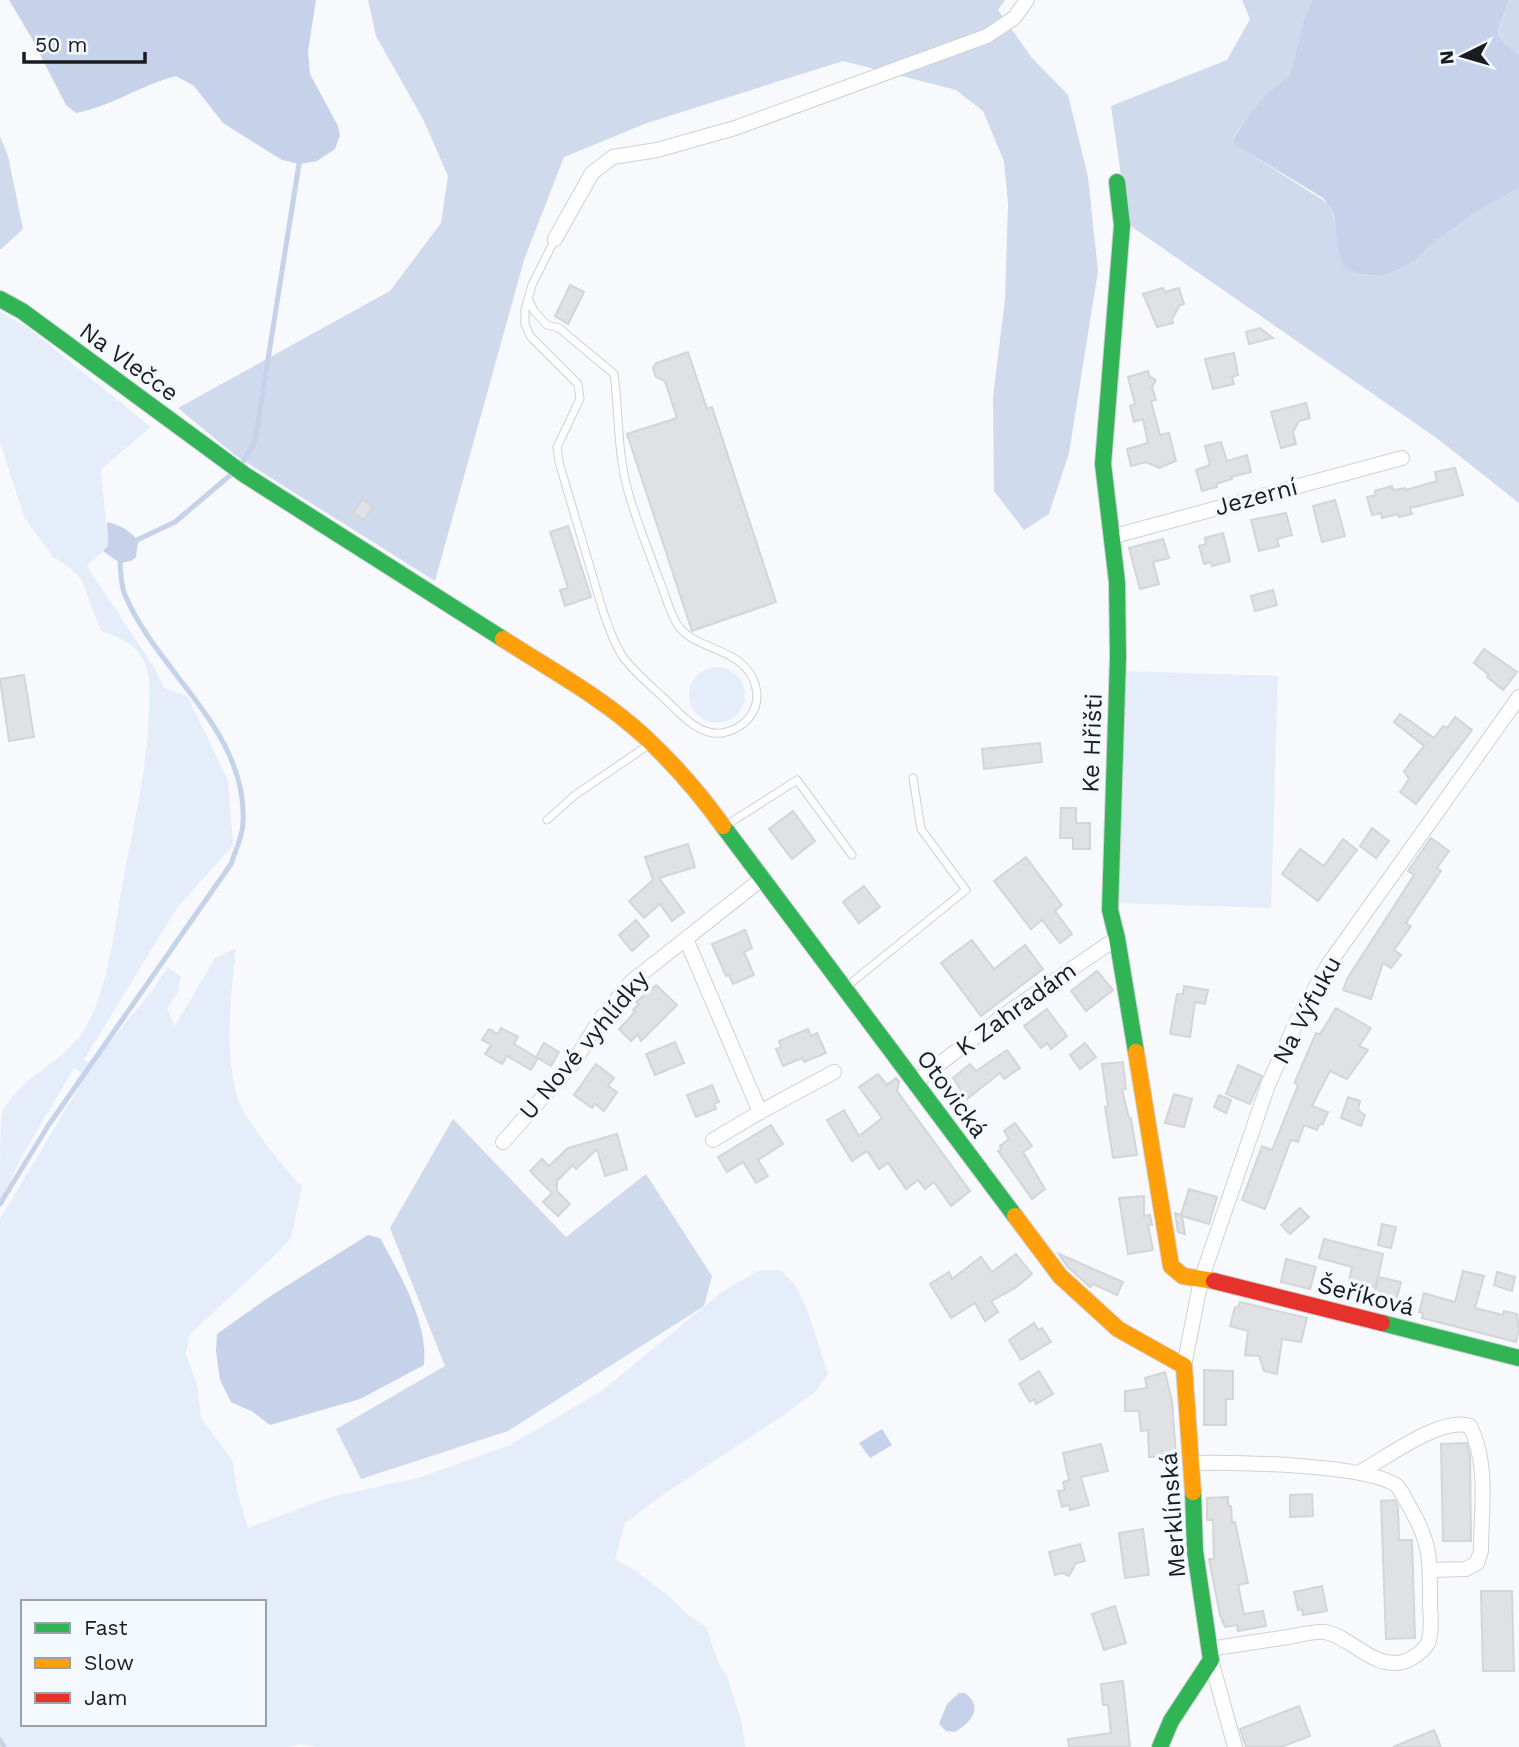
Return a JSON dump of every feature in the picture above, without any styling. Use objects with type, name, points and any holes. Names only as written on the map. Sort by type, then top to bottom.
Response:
[{"type":"street","points":[[555,239],[592,173],[613,157],[657,150],[735,128],[987,36],[1014,18],[1027,0]]},
{"type":"street","name":"Ke Hřišti","points":[[1117,182],[1122,225],[1103,464],[1117,582],[1118,657],[1110,910],[1117,938],[1171,1266],[1183,1276],[1201,1280]]},
{"type":"street","name":"Na Vlečce","points":[[0,299],[22,311],[229,464],[589,694],[651,743]]},
{"type":"street","name":"Jezerní","points":[[1111,537],[1402,457]]},
{"type":"street","name":"Na Výfuku","points":[[1184,1366],[1201,1280],[1268,1085],[1297,1021],[1328,965],[1519,697]]},
{"type":"street","name":"Otovická","points":[[651,743],[691,785],[720,821],[1060,1276],[1118,1329],[1184,1366]]},
{"type":"street","name":"U Nové vyhlídky","points":[[503,1142],[574,1062],[599,1021],[631,982],[762,877]]},
{"type":"street","name":"K Zahradám","points":[[915,1083],[1010,1011],[1117,938]]},
{"type":"street","points":[[686,939],[760,1112]]},
{"type":"street","points":[[713,1140],[834,1072]]},
{"type":"street","name":"Šeříková","points":[[1201,1280],[1229,1284],[1519,1358]]},
{"type":"street","name":"Merklínská","points":[[1184,1366],[1192,1463],[1195,1551],[1210,1655],[1235,1747]]},
{"type":"street","points":[[1360,1472],[1440,1427],[1461,1423],[1470,1426],[1478,1442],[1482,1464],[1481,1551],[1477,1563],[1466,1569],[1430,1570]]},
{"type":"street","points":[[1160,1747],[1171,1721],[1210,1655],[1324,1632],[1383,1661],[1402,1662],[1428,1644],[1429,1551],[1422,1528],[1397,1486],[1360,1472],[1262,1464],[1192,1463]]},
{"type":"lane","points":[[528,298],[534,311],[547,325],[559,328],[614,374],[617,430],[625,480],[670,609],[678,626],[695,639],[717,648],[738,662],[750,673],[756,688],[757,704],[751,717],[730,731],[718,734],[706,732],[686,720],[622,656],[608,625],[559,462],[557,447],[580,399],[578,384],[530,336],[525,324],[525,310],[528,298],[532,285],[555,239]]},
{"type":"lane","points":[[547,820],[575,795],[651,743]]},
{"type":"lane","points":[[845,988],[966,890],[921,829],[913,778]]},
{"type":"lane","points":[[720,821],[797,780],[852,855]]},
{"type":"shaded area","points":[[9,0],[316,0],[308,51],[310,74],[338,126],[340,135],[335,149],[317,161],[299,164],[282,160],[223,123],[194,86],[176,76],[102,106],[76,113],[66,105]]},
{"type":"shaded area","points":[[368,0],[1005,0],[998,10],[1032,58],[1068,95],[1088,177],[1098,271],[1069,453],[1049,514],[1024,530],[994,491],[993,397],[1005,299],[1008,204],[1004,161],[983,111],[956,90],[843,61],[647,123],[564,157],[524,260],[435,581],[236,456],[178,408],[390,291],[441,223],[448,176],[423,119],[376,36]]},
{"type":"shaded area","points":[[1242,0],[1312,0],[1304,18],[1290,75],[1267,93],[1233,138],[1234,146],[1329,204],[1338,232],[1342,264],[1360,274],[1382,276],[1398,270],[1416,260],[1428,247],[1473,214],[1519,188],[1519,503],[1438,439],[1128,224],[1111,106],[1227,60],[1250,19]]},
{"type":"shaded area","points":[[1312,0],[1509,0],[1498,37],[1519,55],[1519,188],[1473,214],[1428,247],[1416,260],[1382,276],[1360,274],[1344,267],[1333,213],[1323,198],[1234,146],[1233,139],[1251,112],[1267,93],[1290,75],[1304,18]]},
{"type":"shaded area","points":[[1509,0],[1519,0],[1519,55],[1498,37]]},
{"type":"shaded area","points":[[0,136],[8,156],[23,229],[0,250]]},
{"type":"shaded area","points":[[0,312],[27,327],[151,427],[101,469],[108,546],[87,566],[155,669],[164,688],[188,697],[228,781],[233,845],[176,909],[84,1060],[92,1064],[168,967],[181,977],[178,992],[167,1008],[175,1026],[215,958],[236,948],[230,1055],[238,1097],[245,1114],[258,1133],[302,1187],[291,1238],[190,1334],[186,1354],[197,1384],[201,1418],[232,1460],[238,1495],[248,1528],[331,1497],[418,1478],[510,1445],[603,1390],[722,1292],[758,1271],[780,1270],[796,1286],[807,1309],[828,1374],[815,1392],[784,1415],[661,1496],[625,1523],[615,1559],[636,1571],[706,1627],[719,1664],[727,1676],[742,1723],[745,1747],[317,1747],[300,1744],[289,1747],[4,1747],[0,1740],[0,1219],[86,1075],[74,1068],[21,1158],[0,1202],[2,1112],[19,1089],[75,1042],[84,1030],[99,996],[110,958],[140,794],[148,729],[149,686],[149,675],[143,658],[121,639],[101,631],[81,579],[53,557],[24,517],[0,442]]},
{"type":"shaded area","points":[[107,522],[124,528],[138,541],[136,557],[131,561],[120,563],[103,551],[108,546]]},
{"type":"shaded area","points":[[717,667],[728,669],[737,675],[743,684],[743,706],[737,715],[728,721],[717,723],[706,721],[697,715],[691,706],[689,695],[691,684],[697,675],[706,669]]},
{"type":"shaded area","points":[[1125,671],[1278,676],[1271,908],[1118,903]]},
{"type":"shaded area","points":[[453,1119],[566,1237],[646,1174],[712,1276],[704,1306],[508,1431],[361,1479],[336,1429],[445,1366],[390,1228]]},
{"type":"shaded area","points":[[368,1235],[380,1238],[408,1291],[419,1320],[424,1365],[360,1399],[270,1425],[253,1412],[231,1402],[220,1380],[216,1351],[217,1334],[272,1295]]},
{"type":"shaded area","points":[[882,1429],[892,1445],[870,1458],[859,1443]]},
{"type":"shaded area","points":[[959,1693],[965,1693],[971,1699],[974,1704],[973,1714],[966,1724],[955,1732],[946,1731],[939,1724],[947,1704]]},
{"type":"building","points":[[570,285],[584,292],[568,324],[555,316]]},
{"type":"building","points":[[1163,288],[1165,292],[1179,288],[1184,304],[1180,305],[1172,319],[1173,323],[1157,327],[1143,294]]},
{"type":"building","points":[[1260,328],[1273,338],[1249,344],[1246,332]]},
{"type":"building","points":[[688,352],[707,409],[712,407],[776,602],[692,631],[627,434],[677,418],[665,381],[656,377],[653,368],[656,363]]},
{"type":"building","points":[[1234,353],[1238,375],[1232,377],[1234,384],[1213,389],[1205,359]]},
{"type":"building","points":[[1148,371],[1150,377],[1156,380],[1152,387],[1156,400],[1151,401],[1160,435],[1169,433],[1176,461],[1159,468],[1146,462],[1131,466],[1127,449],[1148,443],[1143,419],[1134,422],[1130,406],[1135,404],[1128,377]]},
{"type":"building","points":[[1306,403],[1310,418],[1299,421],[1293,432],[1296,444],[1281,448],[1271,412]]},
{"type":"building","points":[[1221,442],[1227,461],[1247,455],[1251,472],[1231,477],[1232,479],[1216,484],[1217,487],[1202,491],[1196,470],[1210,465],[1205,446]]},
{"type":"building","points":[[1455,468],[1463,495],[1410,508],[1412,514],[1399,517],[1398,514],[1382,518],[1381,513],[1372,515],[1367,497],[1376,495],[1375,491],[1392,486],[1393,490],[1406,490],[1437,481],[1435,472]]},
{"type":"building","points":[[362,499],[373,507],[364,520],[353,513]]},
{"type":"building","points":[[1335,500],[1345,536],[1322,542],[1313,506]]},
{"type":"building","points":[[1286,513],[1292,535],[1277,539],[1279,546],[1259,551],[1251,520]]},
{"type":"building","points":[[568,526],[591,597],[565,606],[560,590],[568,588],[550,532]]},
{"type":"building","points":[[1223,533],[1230,561],[1212,566],[1211,562],[1204,564],[1199,546],[1206,544],[1205,538]]},
{"type":"building","points":[[1163,539],[1169,558],[1153,562],[1159,584],[1140,589],[1129,548]]},
{"type":"building","points":[[1273,590],[1277,605],[1255,611],[1251,596]]},
{"type":"building","points":[[1484,649],[1517,672],[1503,690],[1474,663]]},
{"type":"building","points":[[24,675],[34,737],[9,741],[0,679]]},
{"type":"building","points":[[1400,714],[1434,738],[1443,726],[1447,728],[1455,717],[1472,730],[1416,804],[1400,792],[1409,779],[1404,771],[1424,746],[1394,722]]},
{"type":"building","points":[[1040,743],[1042,762],[984,769],[982,749]]},
{"type":"building","points":[[1061,808],[1076,808],[1076,823],[1090,823],[1090,849],[1073,849],[1073,838],[1060,838]]},
{"type":"building","points":[[793,811],[815,841],[792,859],[769,829]]},
{"type":"building","points":[[1372,828],[1389,841],[1376,858],[1360,846]]},
{"type":"building","points":[[1431,838],[1449,851],[1437,868],[1441,871],[1406,923],[1411,926],[1394,950],[1401,955],[1391,968],[1383,963],[1371,999],[1343,990],[1347,979],[1414,875],[1408,871]]},
{"type":"building","points":[[1343,839],[1357,850],[1318,901],[1282,874],[1300,849],[1324,866]]},
{"type":"building","points":[[688,844],[695,867],[659,878],[684,912],[672,921],[660,904],[644,918],[629,901],[653,880],[645,857]]},
{"type":"building","points":[[1026,857],[1062,905],[1055,911],[1072,934],[1060,943],[1042,920],[1031,929],[994,881]]},
{"type":"building","points":[[864,886],[880,907],[859,923],[843,902]]},
{"type":"building","points":[[636,920],[649,936],[632,951],[619,935]]},
{"type":"building","points":[[745,930],[752,948],[744,952],[754,975],[733,984],[729,975],[726,976],[712,944]]},
{"type":"building","points":[[972,940],[994,969],[1025,945],[1043,969],[981,1016],[941,963]]},
{"type":"building","points":[[1097,971],[1113,990],[1086,1011],[1071,991]]},
{"type":"building","points":[[656,985],[677,1005],[641,1041],[638,1034],[631,1041],[619,1029],[635,1012],[633,1010],[639,1004],[636,1002]]},
{"type":"building","points":[[1184,986],[1208,990],[1205,1004],[1195,1002],[1190,1037],[1170,1034],[1177,994],[1183,994]]},
{"type":"building","points":[[1336,1008],[1371,1028],[1359,1046],[1368,1050],[1347,1079],[1330,1071],[1312,1106],[1328,1112],[1323,1124],[1319,1125],[1317,1130],[1304,1125],[1298,1142],[1291,1140],[1265,1209],[1242,1200],[1262,1146],[1272,1150],[1298,1085],[1295,1083],[1296,1079],[1316,1033],[1320,1034]]},
{"type":"building","points":[[1047,1009],[1067,1036],[1051,1049],[1047,1043],[1041,1048],[1024,1026]]},
{"type":"building","points":[[501,1028],[518,1037],[514,1044],[536,1057],[544,1043],[559,1052],[551,1066],[538,1058],[531,1070],[507,1056],[502,1064],[485,1054],[491,1045],[482,1040],[489,1029],[498,1034]]},
{"type":"building","points":[[808,1029],[811,1036],[817,1033],[826,1053],[804,1062],[802,1058],[783,1066],[776,1049],[781,1047],[779,1041]]},
{"type":"building","points":[[675,1042],[684,1063],[655,1075],[646,1054]]},
{"type":"building","points":[[1085,1043],[1096,1057],[1080,1069],[1070,1055]]},
{"type":"building","points":[[1007,1050],[1020,1068],[1004,1079],[1000,1073],[967,1099],[953,1078],[970,1064],[976,1071]]},
{"type":"building","points":[[1123,1062],[1126,1089],[1122,1090],[1131,1118],[1137,1155],[1113,1158],[1102,1064]]},
{"type":"building","points":[[596,1064],[614,1078],[608,1086],[617,1092],[604,1111],[595,1104],[592,1108],[574,1095]]},
{"type":"building","points":[[1238,1065],[1262,1076],[1250,1104],[1226,1094]]},
{"type":"building","points":[[878,1074],[887,1085],[896,1078],[899,1081],[897,1091],[970,1191],[951,1206],[934,1182],[925,1189],[918,1180],[906,1189],[888,1163],[879,1169],[867,1151],[852,1161],[827,1120],[844,1110],[859,1136],[882,1118],[859,1087]]},
{"type":"building","points":[[712,1085],[719,1102],[714,1104],[716,1109],[696,1117],[687,1095]]},
{"type":"building","points":[[1174,1094],[1192,1099],[1184,1127],[1165,1123]]},
{"type":"building","points":[[1219,1095],[1231,1100],[1226,1113],[1214,1107]]},
{"type":"building","points":[[1348,1097],[1360,1101],[1358,1110],[1365,1115],[1361,1126],[1341,1118]]},
{"type":"building","points":[[1015,1123],[1032,1146],[1023,1152],[1045,1189],[1032,1199],[998,1151],[1009,1139],[1004,1131]]},
{"type":"building","points":[[771,1125],[783,1144],[758,1160],[768,1176],[756,1183],[743,1162],[727,1172],[718,1157]]},
{"type":"building","points":[[617,1134],[627,1169],[605,1176],[597,1149],[576,1169],[573,1165],[557,1181],[557,1191],[570,1204],[558,1216],[543,1202],[552,1193],[530,1171],[542,1159],[549,1166],[568,1148]]},
{"type":"building","points":[[1189,1189],[1217,1197],[1209,1224],[1182,1216],[1185,1234],[1178,1232],[1175,1213],[1181,1215]]},
{"type":"building","points":[[1144,1196],[1144,1216],[1150,1215],[1152,1225],[1148,1224],[1153,1250],[1128,1254],[1119,1198]]},
{"type":"building","points":[[1300,1208],[1309,1217],[1290,1234],[1281,1225]]},
{"type":"building","points":[[1382,1224],[1396,1227],[1391,1248],[1378,1245]]},
{"type":"building","points":[[1324,1239],[1383,1254],[1376,1287],[1349,1281],[1352,1267],[1319,1258]]},
{"type":"building","points":[[1016,1254],[1032,1274],[1015,1288],[991,1301],[998,1312],[985,1321],[975,1303],[951,1318],[930,1284],[949,1272],[952,1279],[981,1257],[992,1272]]},
{"type":"building","points":[[1059,1254],[1123,1282],[1117,1295],[1093,1284],[1090,1287],[1068,1267]]},
{"type":"building","points":[[1286,1259],[1316,1267],[1310,1289],[1281,1282]]},
{"type":"building","points":[[1463,1271],[1484,1276],[1475,1308],[1503,1315],[1504,1311],[1517,1314],[1519,1329],[1516,1342],[1422,1318],[1423,1313],[1419,1312],[1424,1293],[1455,1302]]},
{"type":"building","points":[[1497,1272],[1515,1277],[1512,1291],[1494,1285]]},
{"type":"building","points":[[1378,1277],[1401,1282],[1394,1309],[1372,1304]]},
{"type":"building","points":[[1240,1302],[1307,1318],[1301,1342],[1282,1339],[1277,1374],[1264,1371],[1259,1356],[1245,1355],[1248,1331],[1230,1326],[1235,1307],[1238,1308]]},
{"type":"building","points":[[1034,1323],[1038,1330],[1042,1328],[1051,1342],[1021,1360],[1009,1340]]},
{"type":"building","points":[[1204,1370],[1233,1371],[1233,1399],[1226,1399],[1226,1425],[1204,1425]]},
{"type":"building","points":[[1039,1371],[1053,1394],[1036,1404],[1034,1399],[1030,1402],[1019,1384]]},
{"type":"building","points":[[1165,1372],[1172,1401],[1176,1456],[1149,1457],[1148,1430],[1141,1431],[1139,1411],[1125,1411],[1125,1391],[1147,1388],[1145,1378]]},
{"type":"building","points":[[1467,1443],[1470,1456],[1471,1541],[1443,1541],[1441,1444]]},
{"type":"building","points":[[1101,1444],[1108,1471],[1081,1477],[1089,1505],[1070,1510],[1069,1505],[1062,1507],[1058,1491],[1065,1490],[1063,1482],[1069,1480],[1063,1453]]},
{"type":"building","points":[[1312,1494],[1313,1516],[1290,1517],[1290,1495]]},
{"type":"building","points":[[1228,1497],[1248,1583],[1238,1585],[1244,1614],[1263,1611],[1266,1626],[1238,1631],[1237,1625],[1225,1627],[1220,1615],[1209,1559],[1214,1559],[1213,1520],[1207,1520],[1207,1498]]},
{"type":"building","points":[[1395,1500],[1398,1507],[1399,1540],[1412,1540],[1415,1638],[1386,1639],[1381,1501]]},
{"type":"building","points":[[1143,1529],[1149,1575],[1125,1578],[1119,1533]]},
{"type":"building","points":[[1080,1544],[1085,1561],[1076,1563],[1069,1576],[1063,1573],[1055,1575],[1049,1552]]},
{"type":"building","points":[[1322,1586],[1327,1611],[1303,1615],[1302,1609],[1298,1610],[1294,1592]]},
{"type":"building","points":[[1481,1591],[1512,1591],[1514,1671],[1483,1671]]},
{"type":"building","points":[[1115,1606],[1126,1643],[1104,1650],[1092,1614]]},
{"type":"building","points":[[1123,1681],[1130,1747],[1069,1747],[1068,1739],[1111,1733],[1108,1705],[1103,1705],[1101,1684]]},
{"type":"building","points":[[1299,1706],[1310,1736],[1281,1747],[1246,1747],[1240,1729]]},
{"type":"building","points":[[1434,1730],[1441,1747],[1393,1747]]},
{"type":"waterway","points":[[241,465],[255,441],[299,164]]},
{"type":"waterway","points":[[133,546],[137,540],[175,522],[234,472]]},
{"type":"waterway","points":[[0,1204],[48,1126],[231,864],[242,833],[241,790],[231,760],[217,731],[140,623],[124,591],[120,563],[123,560]]},
{"type":"waterway","points":[[0,1740],[4,1747]]},
{"type":"traffic: fast","points":[[1117,182],[1122,225],[1103,464],[1117,582],[1118,657],[1110,910],[1136,1052]]},
{"type":"traffic: fast","points":[[0,299],[22,311],[245,475],[503,639]]},
{"type":"traffic: fast","points":[[723,826],[1015,1216]]},
{"type":"traffic: fast","points":[[1382,1323],[1519,1358]]},
{"type":"traffic: fast","points":[[1160,1747],[1171,1721],[1211,1660],[1195,1551],[1193,1492]]},
{"type":"traffic: slow","points":[[503,639],[576,685],[629,723],[656,747],[723,826]]},
{"type":"traffic: slow","points":[[1136,1052],[1171,1266],[1183,1276],[1214,1281]]},
{"type":"traffic: slow","points":[[1015,1216],[1060,1276],[1118,1329],[1184,1366],[1193,1492]]},
{"type":"traffic: jam","points":[[1214,1281],[1382,1323]]}]
